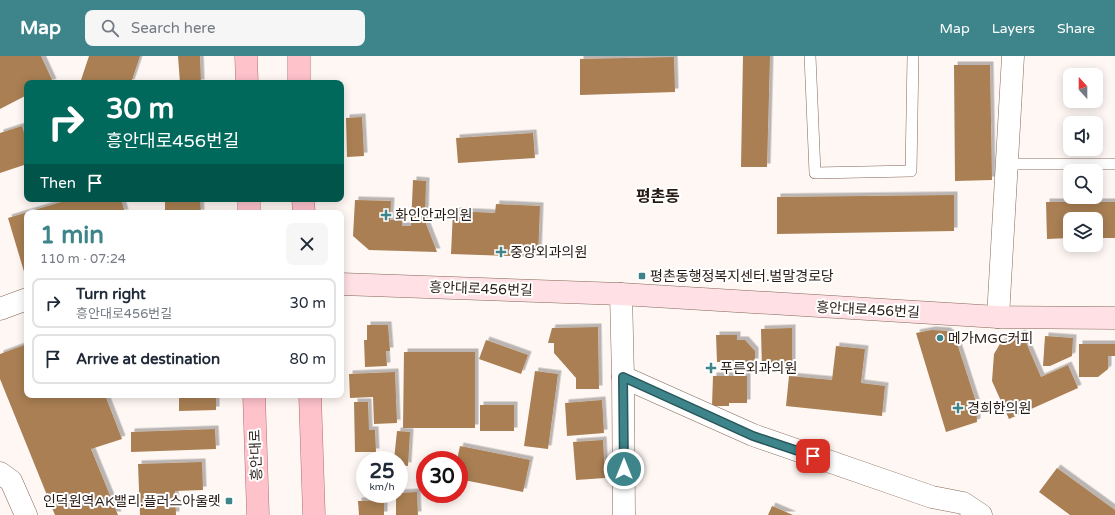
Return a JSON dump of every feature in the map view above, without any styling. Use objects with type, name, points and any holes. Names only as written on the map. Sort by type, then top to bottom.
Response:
[{"type":"main road","points":[[246,56],[247,80]]},
{"type":"main road","points":[[299,56],[300,80]]},
{"type":"main road","name":"흥안대로","points":[[254,398],[258,515]]},
{"type":"main road","points":[[310,398],[314,515]]},
{"type":"street","points":[[998,318],[1013,56]]},
{"type":"street","name":"흥안대로456번길","points":[[344,284],[621,294],[998,318],[1115,318]]},
{"type":"street","points":[[621,294],[624,515]]},
{"type":"street","points":[[0,309],[24,300]]},
{"type":"street","points":[[623,377],[753,436],[932,497],[963,503],[982,515]]},
{"type":"street","points":[[0,473],[11,480],[26,515]]},
{"type":"lane","points":[[810,56],[815,173],[911,171],[913,56]]},
{"type":"lane","points":[[1007,164],[1115,164]]},
{"type":"building","points":[[0,56],[41,56],[52,80],[24,80],[24,97],[0,109]]},
{"type":"building","points":[[89,56],[140,56],[132,80],[81,80]]},
{"type":"building","points":[[178,56],[200,56],[201,80],[180,80]]},
{"type":"building","points":[[743,56],[770,56],[767,167],[741,167]]},
{"type":"building","points":[[674,57],[675,92],[580,95],[580,59]]},
{"type":"building","points":[[954,65],[990,65],[992,180],[955,181]]},
{"type":"building","points":[[362,117],[364,156],[347,157],[346,118]]},
{"type":"building","points":[[22,126],[24,132],[24,165],[0,173],[0,133]]},
{"type":"building","points":[[533,133],[535,158],[458,163],[456,138]]},
{"type":"building","points":[[413,180],[426,181],[425,221],[437,252],[369,250],[353,236],[355,200],[391,201],[390,220],[402,220],[402,226],[411,226]]},
{"type":"building","points":[[954,195],[954,231],[777,234],[777,197]]},
{"type":"building","points":[[61,202],[122,202],[124,210],[35,210]]},
{"type":"building","points":[[165,202],[200,202],[201,210],[165,210]]},
{"type":"building","points":[[1046,202],[1063,202],[1063,204],[1103,204],[1103,202],[1115,202],[1115,238],[1103,238],[1103,212],[1063,212],[1063,238],[1047,239]]},
{"type":"building","points":[[496,204],[540,206],[538,257],[451,254],[453,211],[495,213]]},
{"type":"building","points":[[24,213],[24,272],[8,218]]},
{"type":"building","points":[[367,325],[388,325],[390,351],[386,351],[387,366],[365,367],[364,340],[367,340]]},
{"type":"building","points":[[598,327],[599,389],[576,389],[576,378],[554,353],[554,343],[548,343],[552,328]]},
{"type":"building","points":[[792,328],[792,370],[762,371],[761,329]]},
{"type":"building","points":[[932,330],[947,331],[955,337],[976,402],[977,422],[946,432],[916,333]]},
{"type":"building","points":[[1022,333],[1041,377],[1068,365],[1078,388],[1009,419],[992,381],[994,354],[1001,342]]},
{"type":"building","points":[[716,335],[737,335],[737,340],[745,340],[755,351],[755,362],[717,362]]},
{"type":"building","points":[[1045,336],[1073,338],[1072,356],[1050,366],[1043,366]]},
{"type":"building","points":[[486,340],[528,355],[521,374],[479,359]]},
{"type":"building","points":[[1079,344],[1115,344],[1115,356],[1108,356],[1108,369],[1098,377],[1079,377]]},
{"type":"building","points":[[24,345],[24,398],[106,398],[122,439],[91,449],[118,515],[55,515],[0,379],[0,354]]},
{"type":"building","points":[[836,346],[865,349],[861,383],[885,386],[882,416],[786,406],[789,376],[832,380]]},
{"type":"building","points":[[404,352],[475,352],[475,428],[403,428]]},
{"type":"building","points":[[535,371],[558,374],[548,449],[524,446]]},
{"type":"building","points":[[395,372],[397,423],[374,424],[373,397],[350,398],[349,374]]},
{"type":"building","points":[[713,376],[747,376],[747,403],[729,403],[729,406],[712,406]]},
{"type":"building","points":[[179,398],[216,398],[216,410],[179,411]]},
{"type":"building","points":[[602,400],[604,433],[567,436],[565,403]]},
{"type":"building","points":[[354,402],[368,402],[369,430],[375,430],[376,451],[355,452]]},
{"type":"building","points":[[480,405],[514,405],[514,431],[480,431]]},
{"type":"building","points":[[215,429],[216,449],[131,452],[131,432]]},
{"type":"building","points":[[397,431],[410,432],[408,466],[408,451],[395,451]]},
{"type":"building","points":[[603,440],[605,478],[576,480],[573,442]]},
{"type":"building","points":[[460,446],[530,460],[523,492],[468,481],[468,451],[459,451]]},
{"type":"building","points":[[202,462],[203,490],[175,491],[176,515],[140,515],[138,464]]},
{"type":"building","points":[[1057,468],[1115,510],[1115,515],[1070,515],[1039,492]]},
{"type":"building","points":[[408,492],[416,492],[418,515],[396,515],[396,503],[408,503]]},
{"type":"building","points":[[358,503],[384,503],[384,515],[359,515]]},
{"type":"building","points":[[772,506],[793,515],[768,515]]},
{"type":"place","name":"화인안과의원","points":[[386,215]]},
{"type":"place","name":"중앙외과의원","points":[[501,252]]},
{"type":"place","name":"평촌동행정복지센터.벌말경로당","points":[[642,276]]},
{"type":"place","name":"메가MGC커피","points":[[940,338]]},
{"type":"place","name":"푸른외과의원","points":[[711,368]]},
{"type":"place","name":"경희한의원","points":[[958,408]]},
{"type":"place","name":"인덕원역AK밸리.플러스아울렛","points":[[229,501]]},
{"type":"district","name":"평촌동","points":[[658,197]]},
{"type":"route","points":[[624,469],[623,377],[753,436],[813,456]]}]
